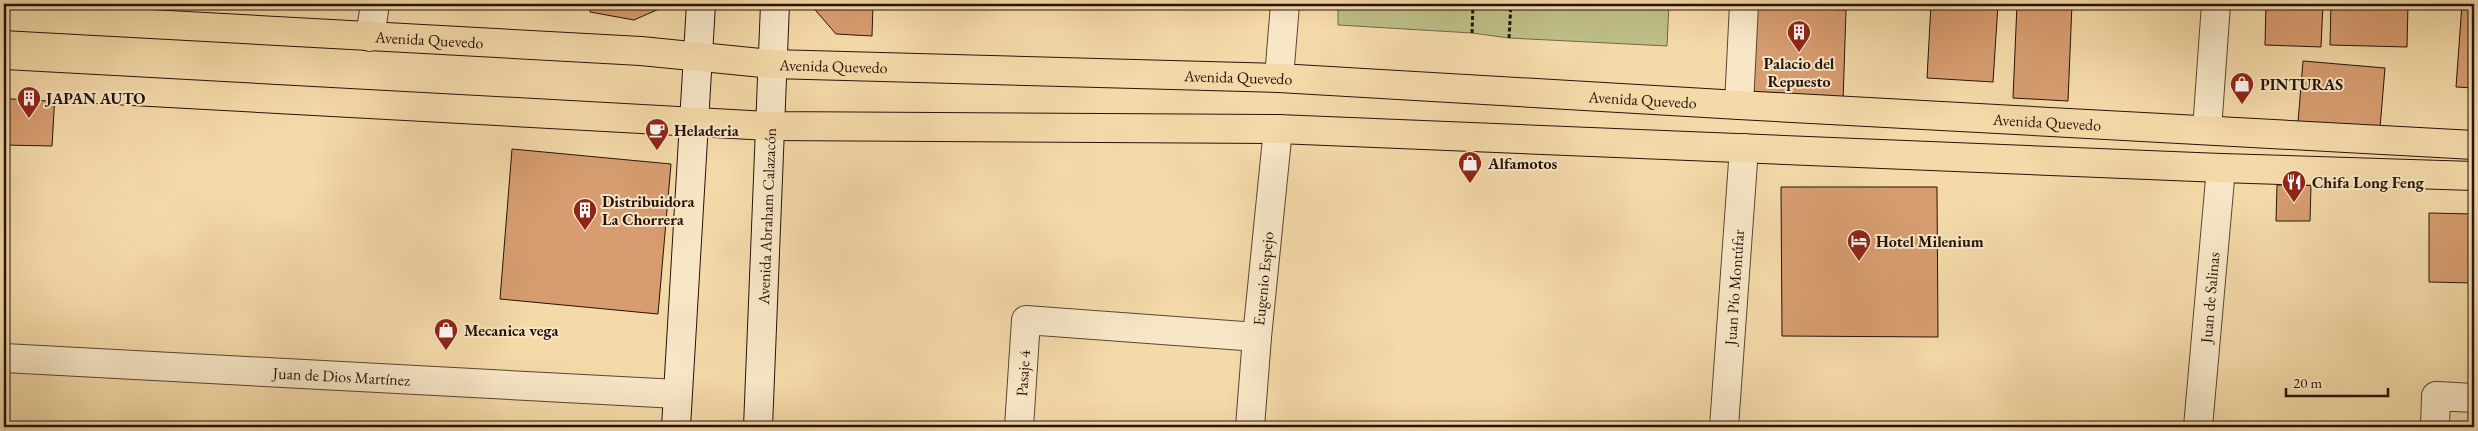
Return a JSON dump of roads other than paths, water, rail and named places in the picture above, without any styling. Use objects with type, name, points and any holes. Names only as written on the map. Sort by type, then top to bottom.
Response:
[{"type":"main road","name":"Avenida Quevedo","points":[[4,16],[631,51],[772,64],[1278,78],[2474,145]]},
{"type":"main road","points":[[4,84],[695,120],[770,126],[1278,129],[2220,168],[2474,176]]},
{"type":"street","points":[[370,37],[375,4]]},
{"type":"street","points":[[676,427],[701,4]]},
{"type":"street","name":"Avenida Abraham Calazacón","points":[[758,427],[775,4]]},
{"type":"street","points":[[1278,78],[1285,4]]},
{"type":"street","points":[[1739,105],[1744,4]]},
{"type":"street","points":[[2207,130],[2216,4]]},
{"type":"street","name":"Eugenio Espejo","points":[[1250,427],[1278,129]]},
{"type":"street","name":"Juan Pío Montúfar","points":[[1724,427],[1744,148]]},
{"type":"street","name":"Juan de Salinas","points":[[2198,427],[2220,168]]},
{"type":"street","name":"Pasaje 4","points":[[1019,427],[1026,320],[1257,337]]},
{"type":"street","name":"Juan de Dios Martínez","points":[[4,358],[677,394]]},
{"type":"street","points":[[2435,427],[2436,396],[2474,398]]},
{"type":"place","name":"Palacio del Repuesto","points":[[1799,53]]},
{"type":"place","name":"PINTURAS","points":[[2242,105]]},
{"type":"place","name":"JAPAN AUTO","points":[[29,119]]},
{"type":"place","name":"Heladeria","points":[[657,151]]},
{"type":"place","name":"Alfamotos","points":[[1470,184]]},
{"type":"place","name":"Chifa Long Feng","points":[[2294,203]]},
{"type":"place","name":"Distribuidora La Chorrera","points":[[585,231]]},
{"type":"place","name":"Hotel Milenium","points":[[1859,262]]},
{"type":"place","name":"Mecanica vega","points":[[446,351]]}]
